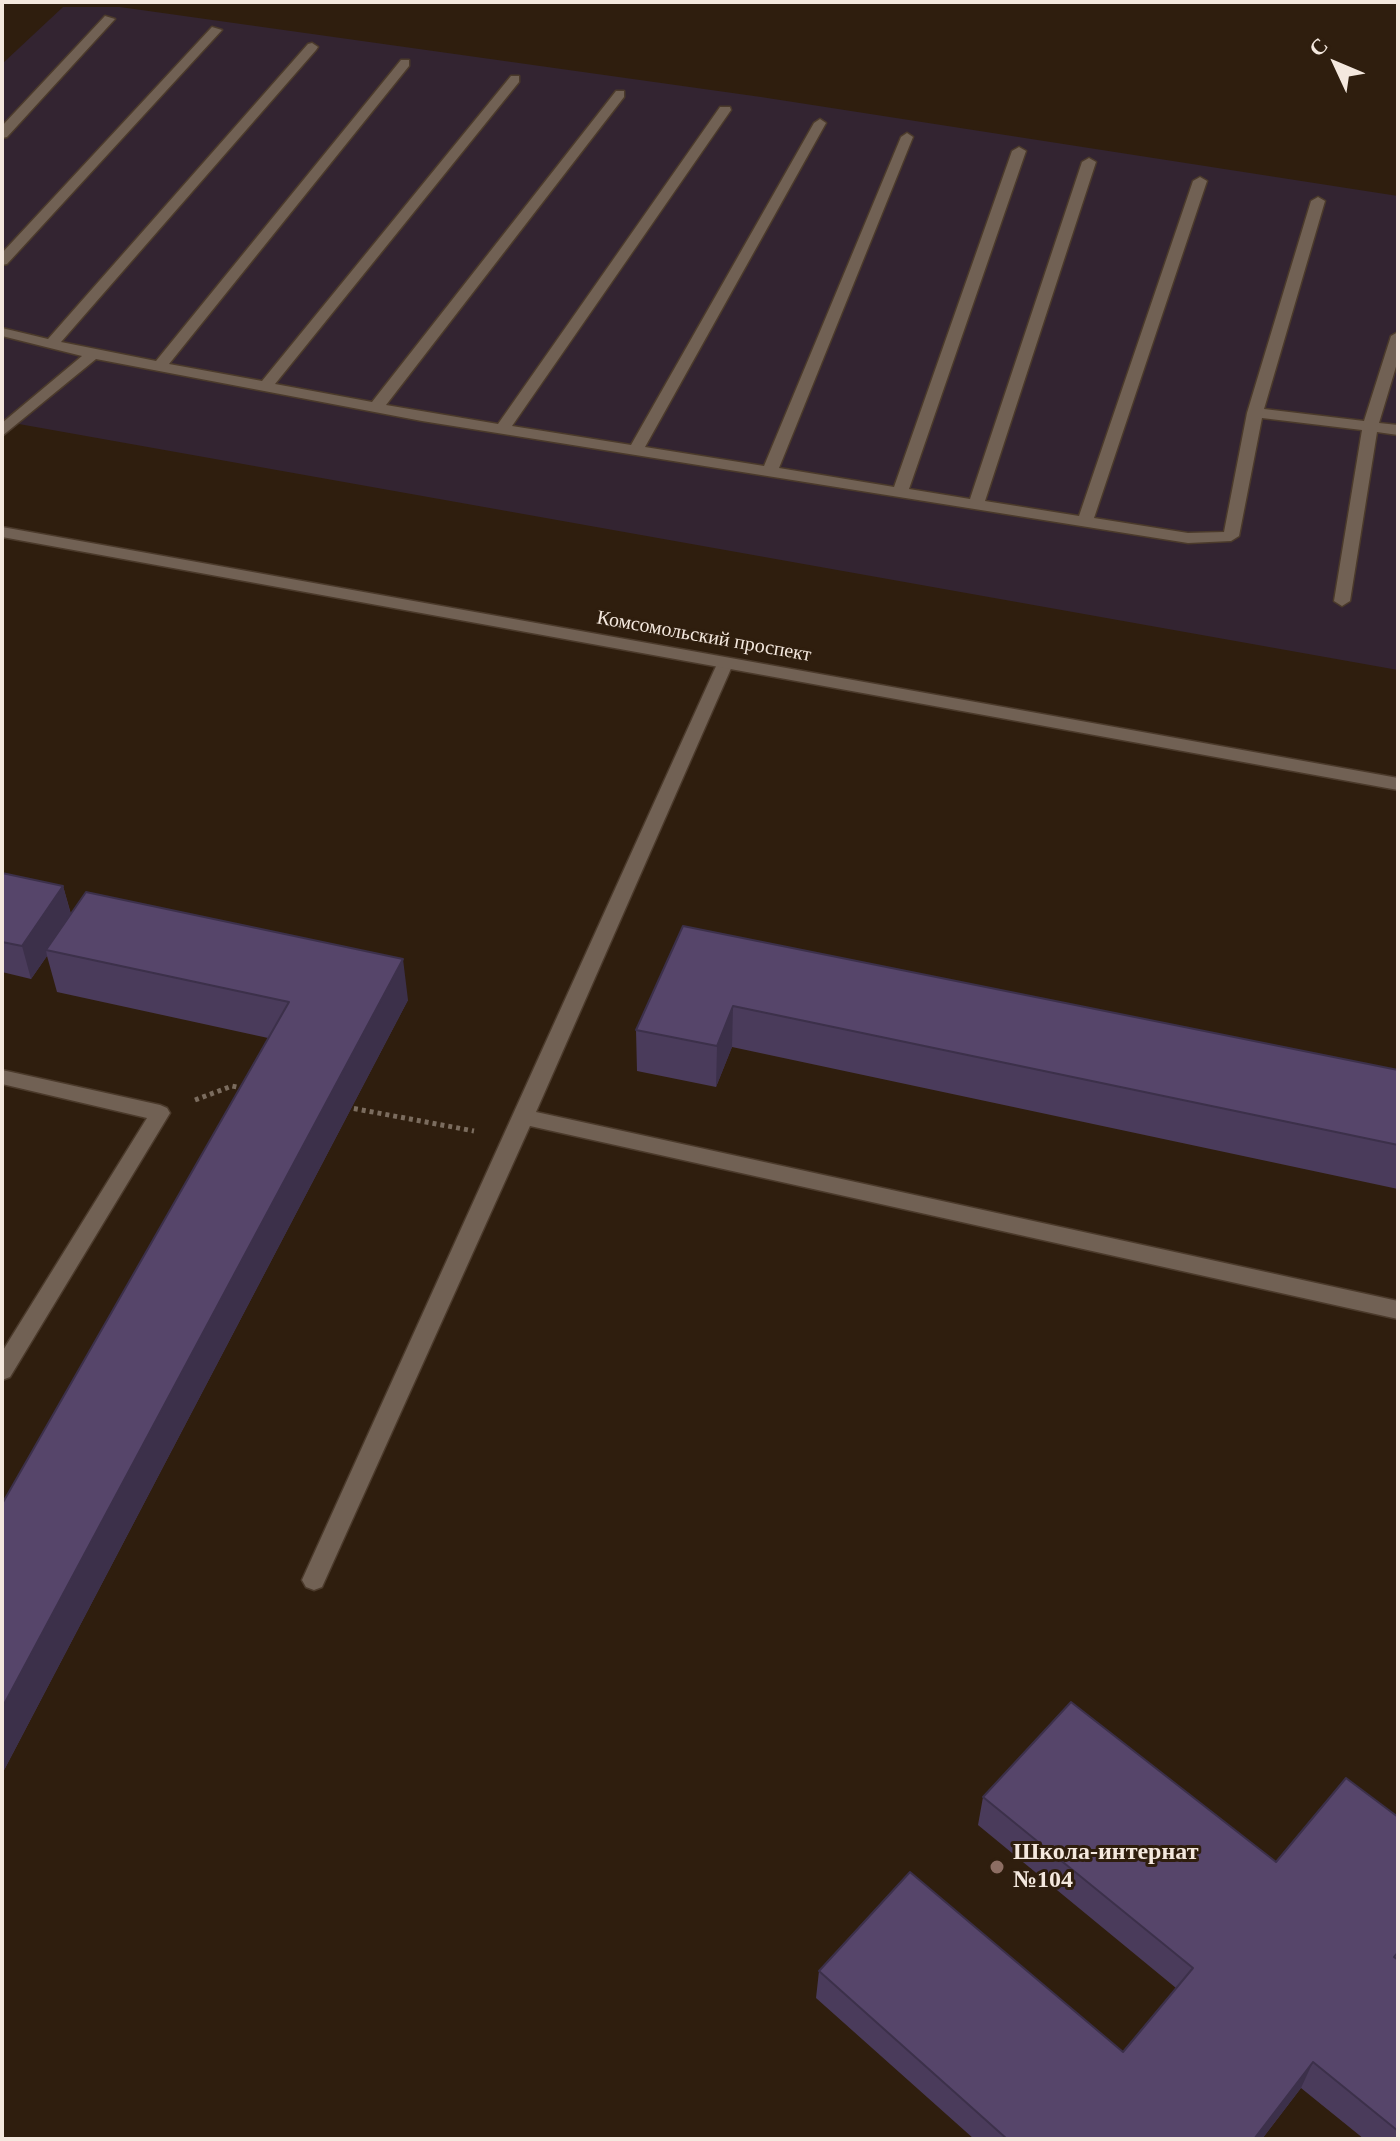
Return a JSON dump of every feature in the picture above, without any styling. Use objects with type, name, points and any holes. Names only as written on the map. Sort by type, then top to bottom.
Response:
[{"type":"street","points":[[2,134],[109,19]]},
{"type":"street","points":[[2,261],[216,30]]},
{"type":"street","points":[[51,344],[312,47]]},
{"type":"street","points":[[159,367],[405,63]]},
{"type":"street","points":[[265,387],[515,79]]},
{"type":"street","points":[[376,407],[620,94]]},
{"type":"street","points":[[503,428],[725,110]]},
{"type":"street","points":[[636,449],[820,123]]},
{"type":"street","points":[[770,470],[907,137]]},
{"type":"street","points":[[901,490],[1019,151]]},
{"type":"street","points":[[977,502],[1089,162]]},
{"type":"street","points":[[1086,520],[1200,181]]},
{"type":"street","points":[[2,332],[93,354],[376,407],[1188,538],[1231,536],[1255,413],[1318,201]]},
{"type":"street","points":[[1342,601],[1370,427],[1398,336]]},
{"type":"street","points":[[2,431],[93,354]]},
{"type":"street","points":[[1255,413],[1398,430]]},
{"type":"street","name":"Комсомольский проспект","points":[[2,532],[1398,784]]},
{"type":"street","points":[[314,1580],[725,664]]},
{"type":"street","points":[[2,1077],[160,1113],[2,1371]]},
{"type":"street","points":[[524,1117],[1398,1310]]},
{"type":"path","points":[[160,1113],[232,1086],[247,1089]]},
{"type":"path","points":[[341,1106],[514,1139]]},
{"type":"shaded area","points":[[63,7],[120,7],[761,97],[1398,196],[1398,670],[2,421],[2,64]]},
{"type":"building","points":[[2,873],[63,886],[22,946],[2,942]]},
{"type":"building","points":[[86,892],[403,959],[2,1708],[2,1504],[289,1002],[46,950]]},
{"type":"building","points":[[683,926],[1398,1070],[1398,1145],[733,1006],[717,1046],[636,1030]]},
{"type":"building","points":[[1071,1702],[1276,1862],[1346,1778],[1398,1817],[1398,1952],[1394,1957],[1398,1960],[1398,2131],[1313,2062],[1254,2139],[1007,2139],[819,1971],[910,1872],[1123,2052],[1193,1968],[983,1797]]},
{"type":"place","name":"Школа-интернат №104","points":[[997,1867]]}]
